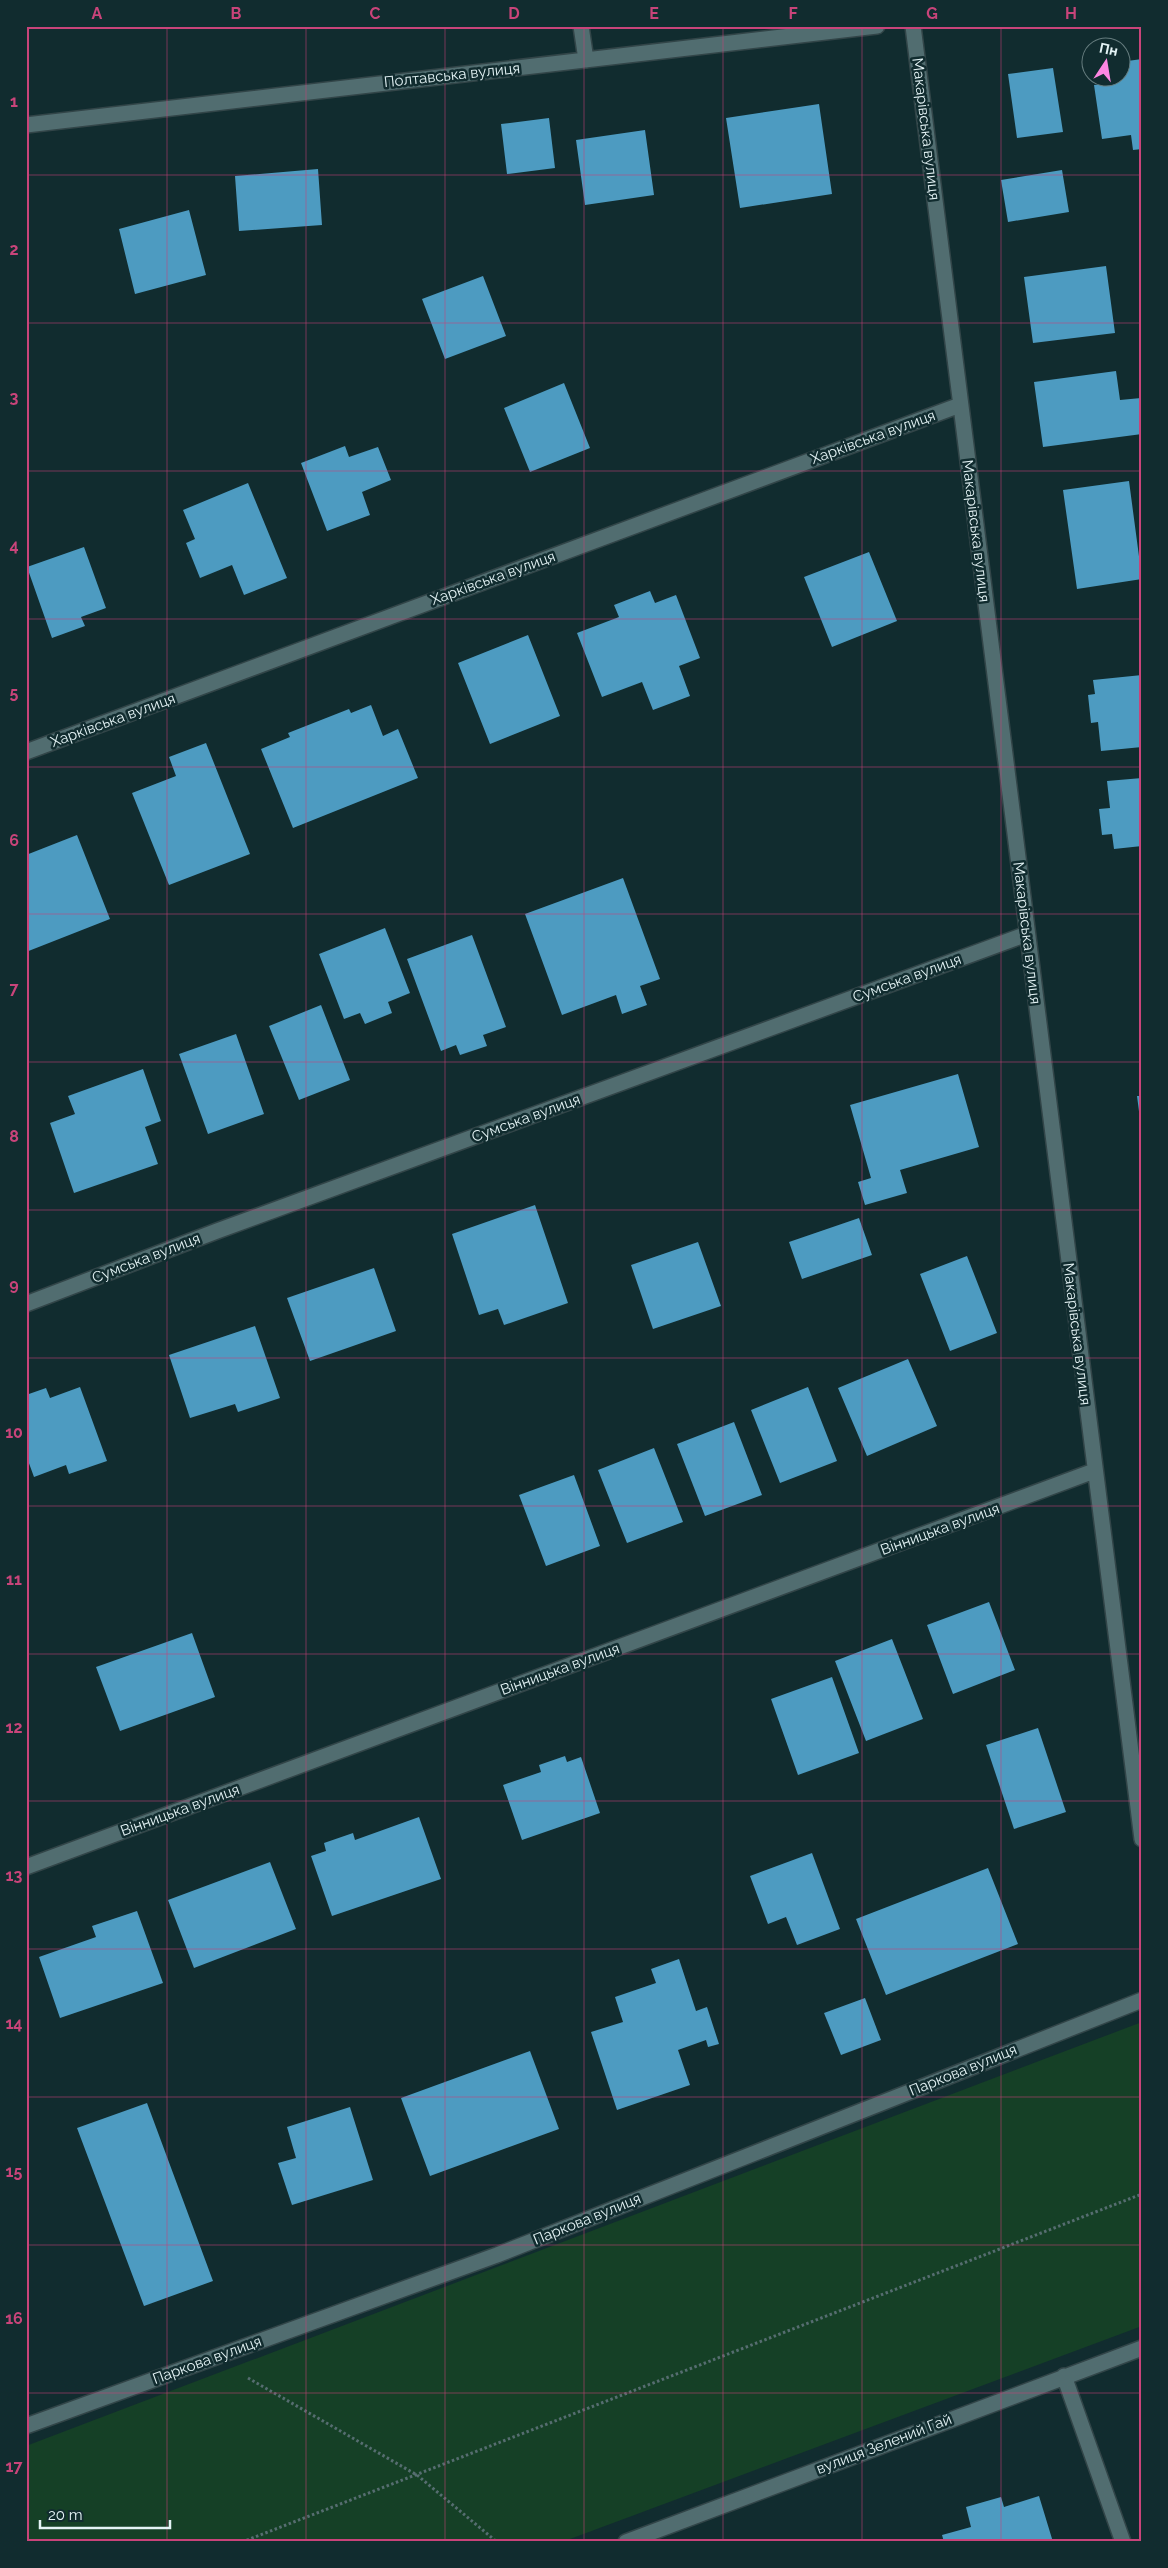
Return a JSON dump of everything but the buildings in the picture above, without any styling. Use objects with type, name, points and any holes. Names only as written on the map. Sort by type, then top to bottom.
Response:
[{"type":"street","points":[[581,26],[586,60]]},
{"type":"street","name":"Полтавська вулиця","points":[[26,125],[877,26]]},
{"type":"street","name":"Макарівська вулиця","points":[[913,26],[1094,1471],[1142,1839]]},
{"type":"street","name":"Харківська вулиця","points":[[26,752],[960,404]]},
{"type":"street","name":"Сумська вулиця","points":[[26,1304],[217,1231],[1027,934]]},
{"type":"street","name":"Вінницька вулиця","points":[[26,1867],[1094,1471]]},
{"type":"street","name":"Паркова вулиця","points":[[26,2426],[497,2255],[1142,2000]]},
{"type":"street","name":"вулиця Зелений Гай","points":[[626,2542],[1142,2348]]},
{"type":"street","points":[[1064,2376],[1123,2542]]},
{"type":"path","points":[[242,2542],[1142,2194]]},
{"type":"path","points":[[214,2358],[417,2475],[497,2542]]},
{"type":"green space","points":[[1142,2022],[1142,2326],[562,2542],[26,2542],[26,2446]]}]
